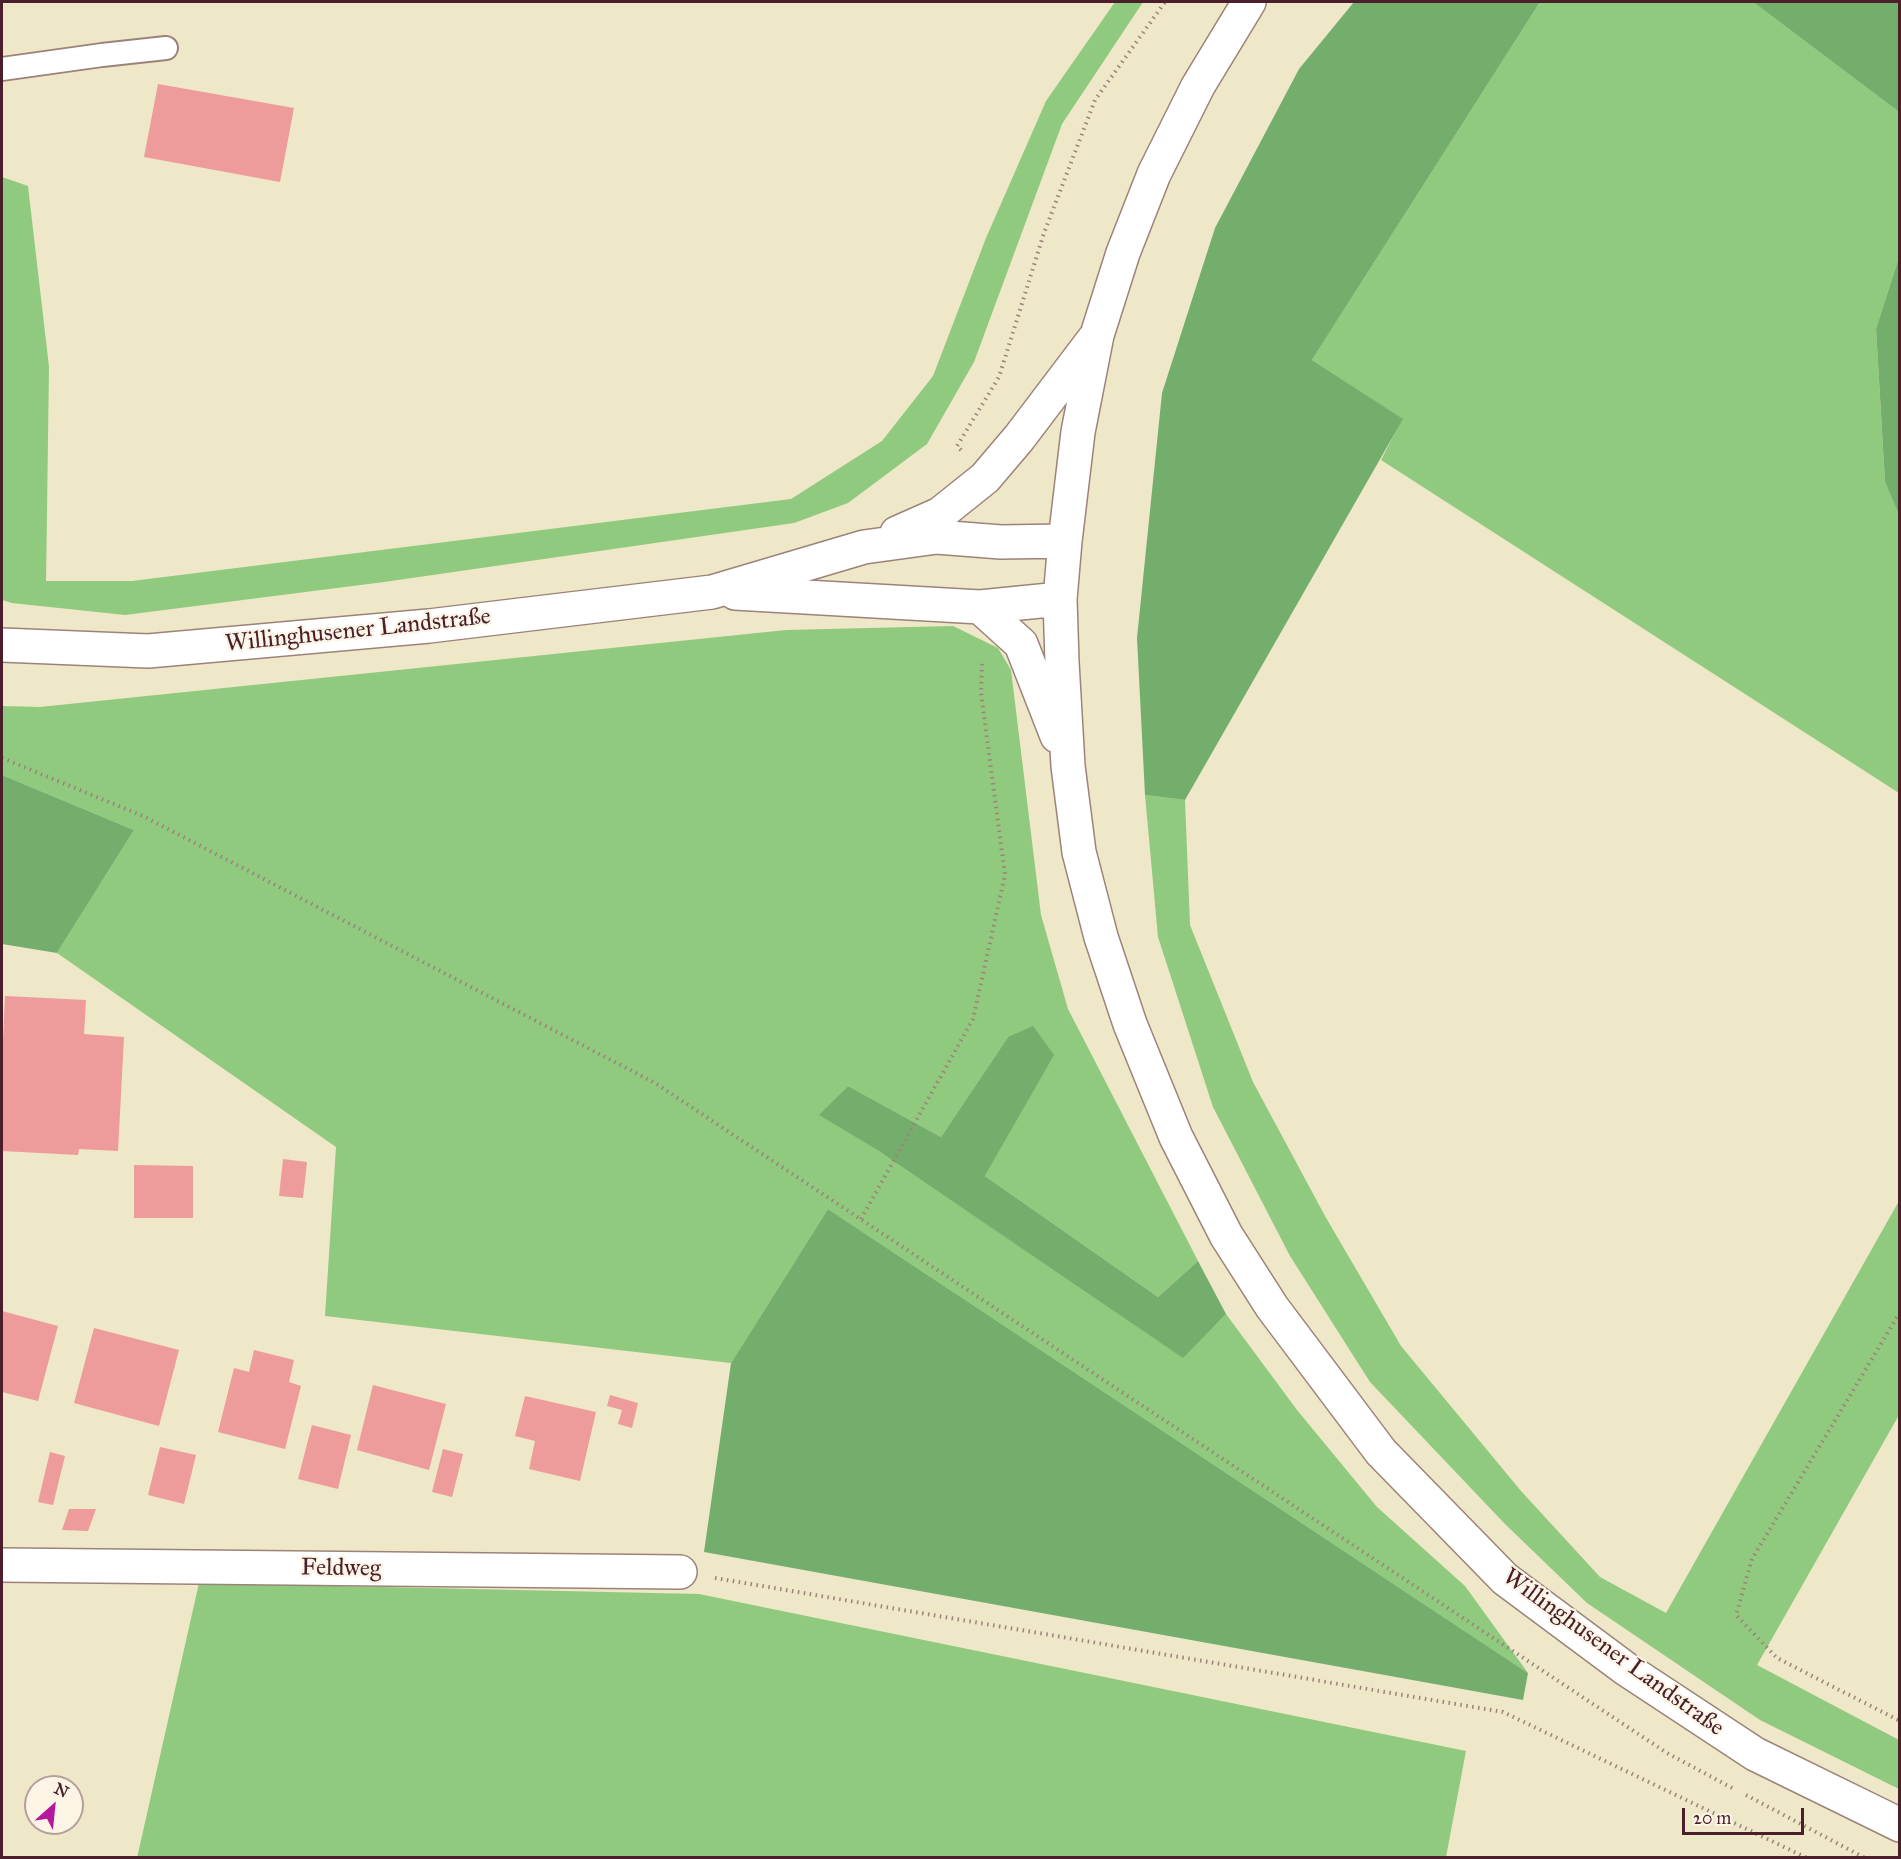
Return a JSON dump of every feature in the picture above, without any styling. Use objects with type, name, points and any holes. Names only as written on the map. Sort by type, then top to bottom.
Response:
[{"type":"main road","points":[[1063,569],[1078,432],[1097,335],[1123,253],[1154,174],[1198,86],[1249,2]]},
{"type":"main road","points":[[864,547],[940,514],[986,478],[1097,335]]},
{"type":"main road","name":"Willinghusener Landstraße","points":[[2,645],[148,651],[429,626],[712,592],[864,547],[937,537],[1001,542],[1063,569]]},
{"type":"main road","name":"Willinghusener Landstraße","points":[[712,592],[980,607],[1063,569]]},
{"type":"main road","name":"Willinghusener Landstraße","points":[[1063,569],[1068,766],[1079,852],[1101,937],[1130,1024],[1176,1137],[1226,1235],[1272,1307],[1381,1452],[1505,1579],[1626,1669],[1755,1754],[1899,1826]]},
{"type":"main road","points":[[980,607],[1021,644],[1068,766]]},
{"type":"main road","name":"Feldweg","points":[[2,1565],[680,1572]]},
{"type":"lane","points":[[2,69],[166,48]]},
{"type":"path","points":[[986,478],[957,446],[999,377],[1044,233],[1095,100],[1165,2]]},
{"type":"path","points":[[861,1219],[974,1019],[1005,875],[981,693],[980,607]]},
{"type":"path","points":[[2,758],[143,816],[655,1083],[1667,1753],[1865,1857]]},
{"type":"path","points":[[1899,1312],[1752,1559],[1736,1615],[1777,1658],[1899,1721]]},
{"type":"path","points":[[680,1572],[1503,1712],[1807,1857]]},
{"type":"green space","points":[[1115,2],[1143,2],[1062,124],[974,362],[927,444],[848,503],[794,523],[384,582],[125,615],[2,600],[2,177],[28,186],[49,367],[46,581],[132,581],[791,499],[882,441],[933,376],[986,238],[1046,101]]},
{"type":"green space","points":[[1354,2],[1540,2],[1312,360],[1403,419],[1185,800],[1145,795],[1137,638],[1162,393],[1215,228],[1299,69]]},
{"type":"green space","points":[[1540,2],[1753,2],[1899,112],[1899,257],[1876,329],[1885,482],[1900,514],[1899,793],[1381,460],[1402,419],[1312,360]]},
{"type":"green space","points":[[1753,2],[1899,2],[1899,112]]},
{"type":"green space","points":[[1899,257],[1899,514],[1885,482],[1876,329]]},
{"type":"green space","points":[[953,626],[998,648],[1011,670],[1041,915],[1068,1009],[1198,1261],[1158,1297],[985,1176],[1053,1055],[1008,1037],[941,1137],[848,1086],[820,1115],[877,1150],[1183,1357],[1226,1314],[1297,1410],[1377,1507],[1465,1586],[1528,1673],[828,1209],[731,1363],[325,1316],[336,1147],[57,953],[134,830],[2,775],[2,706],[40,707],[786,630]]},
{"type":"green space","points":[[2,775],[134,830],[57,953],[2,944]]},
{"type":"green space","points":[[1145,795],[1185,800],[1190,925],[1253,1082],[1325,1216],[1401,1346],[1521,1491],[1600,1577],[1666,1613],[1899,1201],[1899,1415],[1757,1665],[1899,1740],[1899,1789],[1760,1720],[1587,1603],[1505,1524],[1370,1382],[1290,1256],[1213,1107],[1158,937]]},
{"type":"green space","points":[[1033,1026],[1054,1055],[985,1176],[1158,1297],[1198,1261],[1226,1314],[1183,1358],[877,1150],[819,1115],[848,1086],[941,1137],[1008,1037]]},
{"type":"green space","points":[[828,1209],[1528,1673],[1523,1700],[704,1552],[731,1363]]},
{"type":"green space","points":[[199,1583],[699,1594],[1466,1751],[1446,1857],[137,1858]]},
{"type":"building","points":[[158,84],[294,108],[280,182],[144,157]]},
{"type":"building","points":[[5,996],[86,1000],[84,1034],[124,1037],[118,1151],[79,1149],[78,1155],[2,1151]]},
{"type":"building","points":[[283,1159],[307,1162],[303,1198],[279,1196]]},
{"type":"building","points":[[134,1165],[193,1166],[193,1218],[134,1218]]},
{"type":"building","points":[[2,1311],[58,1326],[38,1401],[2,1392]]},
{"type":"building","points":[[94,1328],[179,1350],[159,1426],[74,1403]]},
{"type":"building","points":[[254,1350],[294,1360],[289,1382],[301,1386],[285,1449],[218,1432],[234,1368],[249,1372]]},
{"type":"building","points":[[373,1385],[446,1404],[429,1470],[357,1450]]},
{"type":"building","points":[[610,1395],[638,1403],[632,1428],[618,1424],[622,1410],[607,1406]]},
{"type":"building","points":[[525,1396],[596,1412],[580,1481],[529,1469],[535,1441],[515,1436]]},
{"type":"building","points":[[312,1425],[351,1435],[338,1489],[298,1479]]},
{"type":"building","points":[[160,1447],[196,1455],[184,1504],[148,1495]]},
{"type":"building","points":[[443,1449],[463,1454],[452,1497],[432,1492]]},
{"type":"building","points":[[50,1452],[65,1456],[53,1505],[38,1502]]},
{"type":"building","points":[[69,1509],[96,1509],[88,1531],[62,1530]]}]
